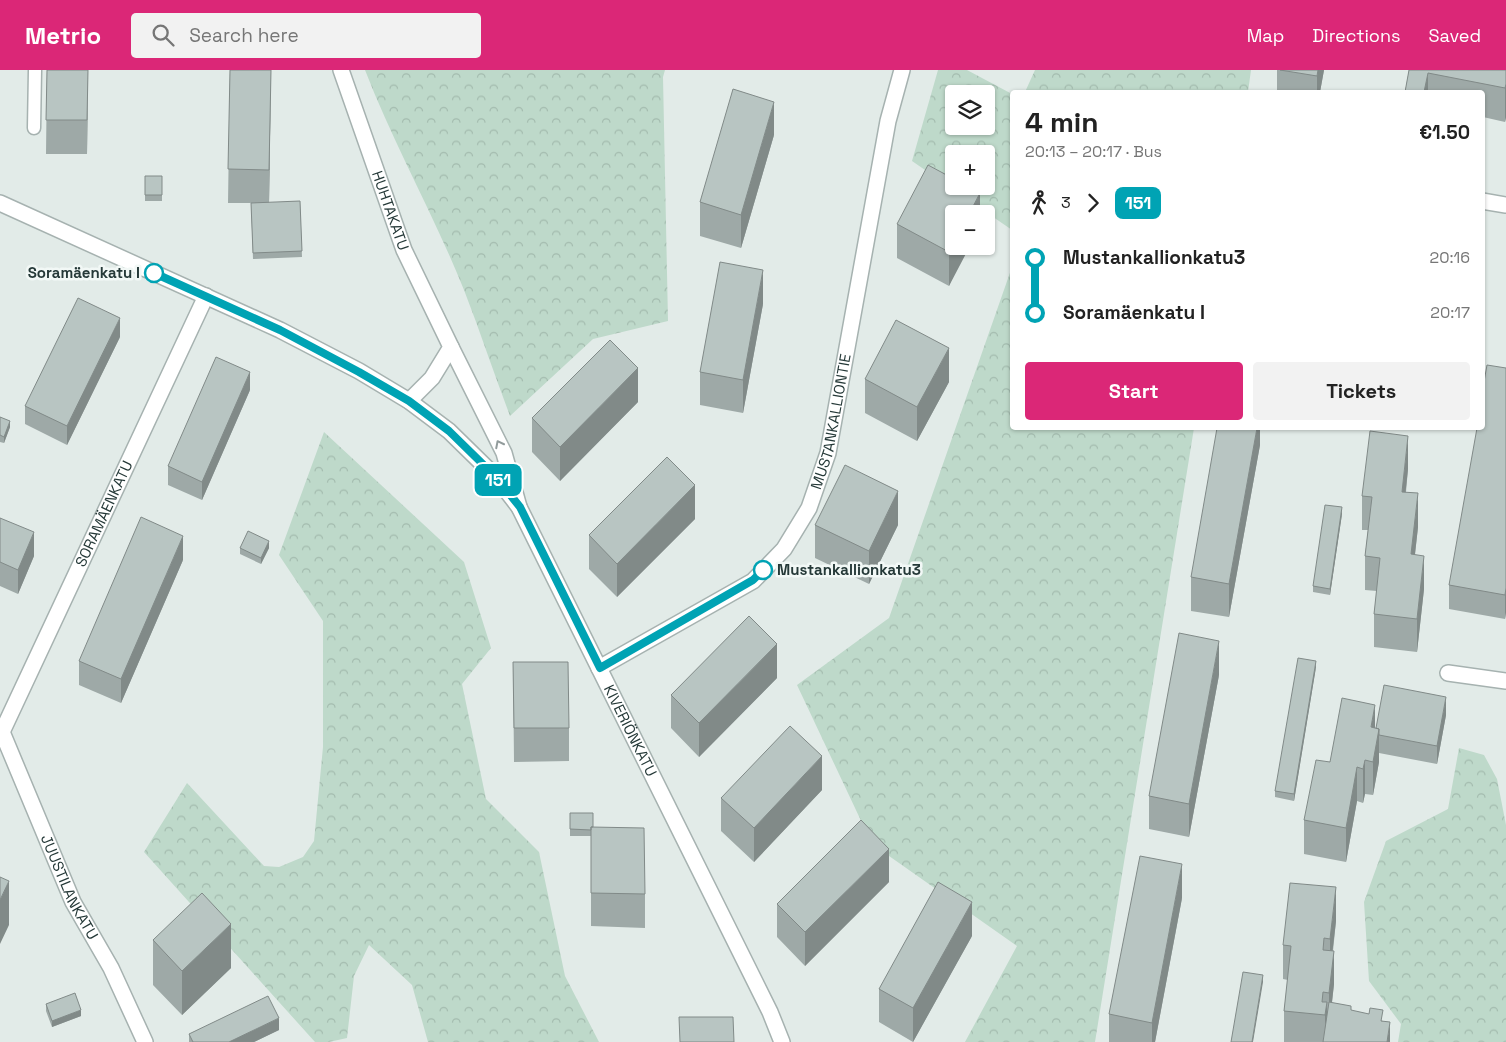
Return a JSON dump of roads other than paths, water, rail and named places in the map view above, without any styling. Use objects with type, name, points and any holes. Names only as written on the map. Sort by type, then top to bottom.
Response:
[{"type":"street","name":"HUHTAKATU","points":[[342,70],[404,250],[504,454],[520,507]]},
{"type":"street","name":"MUSTANKALLIONTIE","points":[[600,668],[753,580],[784,549],[809,508],[828,453],[888,121],[902,70]]},
{"type":"street","points":[[1485,202],[1506,205]]},
{"type":"street","name":"KIVERIÖNKATU","points":[[0,203],[280,330],[359,372],[409,401],[449,431],[496,477],[520,507],[766,1003],[782,1042]]},
{"type":"street","name":"SORAMÄENKATU","points":[[1,731],[206,296]]},
{"type":"street","points":[[409,401],[432,378],[451,347]]},
{"type":"street","points":[[1448,673],[1506,681]]},
{"type":"street","name":"JUUSTILANKATU","points":[[1,731],[73,902],[111,968],[145,1042]]},
{"type":"lane","points":[[34,128],[35,70]]},
{"type":"place","name":"Soramäenkatu I","points":[[154,273]]},
{"type":"place","name":"Mustankallionkatu3","points":[[763,570]]}]
